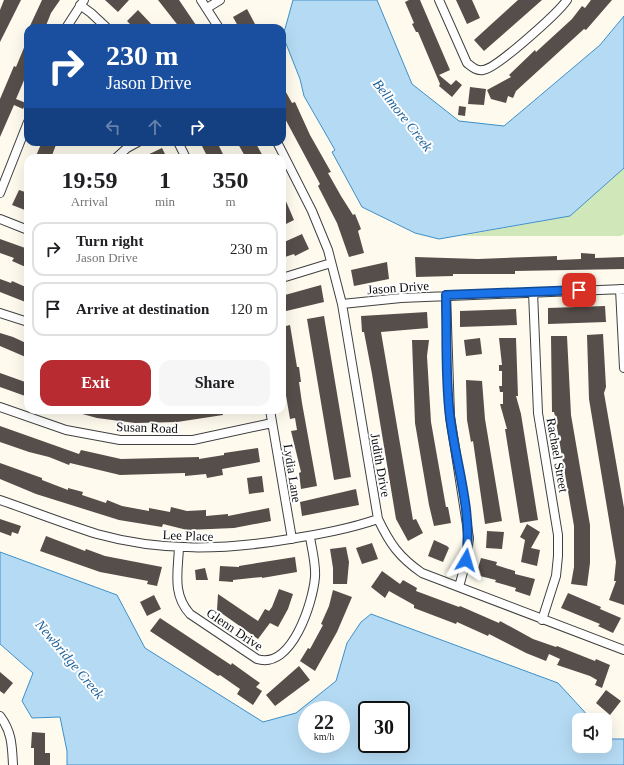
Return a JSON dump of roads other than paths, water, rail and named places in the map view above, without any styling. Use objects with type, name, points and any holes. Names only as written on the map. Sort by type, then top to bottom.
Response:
[{"type":"street","points":[[201,0],[216,24]]},
{"type":"street","points":[[206,8],[220,0]]},
{"type":"street","points":[[438,0],[467,63],[473,68],[484,70],[500,63],[567,0]]},
{"type":"street","points":[[68,24],[82,2],[103,24]]},
{"type":"street","points":[[0,193],[24,132]]},
{"type":"street","points":[[120,154],[131,146]]},
{"type":"street","name":"Judith Drive","points":[[286,160],[325,240],[342,304],[378,519],[390,544],[405,561],[422,573],[624,650]]},
{"type":"street","points":[[0,219],[24,228]]},
{"type":"street","points":[[286,277],[331,263]]},
{"type":"street","points":[[622,289],[624,368]]},
{"type":"street","name":"Jason Drive","points":[[342,304],[446,295],[622,289]]},
{"type":"street","name":"Rachael Street","points":[[533,292],[538,413],[558,535],[556,576],[542,620]]},
{"type":"street","points":[[446,295],[450,416],[466,510],[469,538],[466,560],[459,587]]},
{"type":"street","points":[[0,313],[24,321]]},
{"type":"street","name":"Susan Road","points":[[0,407],[66,430],[120,440],[194,440],[272,423]]},
{"type":"street","name":"Lydia Lane","points":[[271,414],[292,539]]},
{"type":"street","name":"Lee Place","points":[[0,500],[97,534],[153,545],[206,549],[239,547],[310,537],[353,527],[378,519]]},
{"type":"street","name":"Glenn Drive","points":[[178,547],[178,591],[183,605],[190,614],[257,659],[268,661],[280,656],[292,642],[304,621],[310,602],[315,571],[310,537]]},
{"type":"street","points":[[0,716],[7,726],[11,736],[13,765]]},
{"type":"water","name":"Bellmore Creek","points":[[293,0],[377,0],[412,84],[459,121],[504,126],[600,45],[624,16],[624,168],[570,216],[439,239],[415,233],[362,207],[332,152],[335,150],[304,96],[300,79],[286,44],[286,25]]},
{"type":"water","name":"Newbridge Creek","points":[[0,552],[117,595],[145,648],[263,722],[298,711],[298,753],[350,753],[350,701],[311,701],[336,681],[347,643],[361,622],[371,614],[558,683],[586,713],[572,713],[572,753],[612,753],[612,739],[624,739],[624,765],[67,765],[67,751],[60,717],[32,718],[22,701],[33,673],[0,644]]}]
